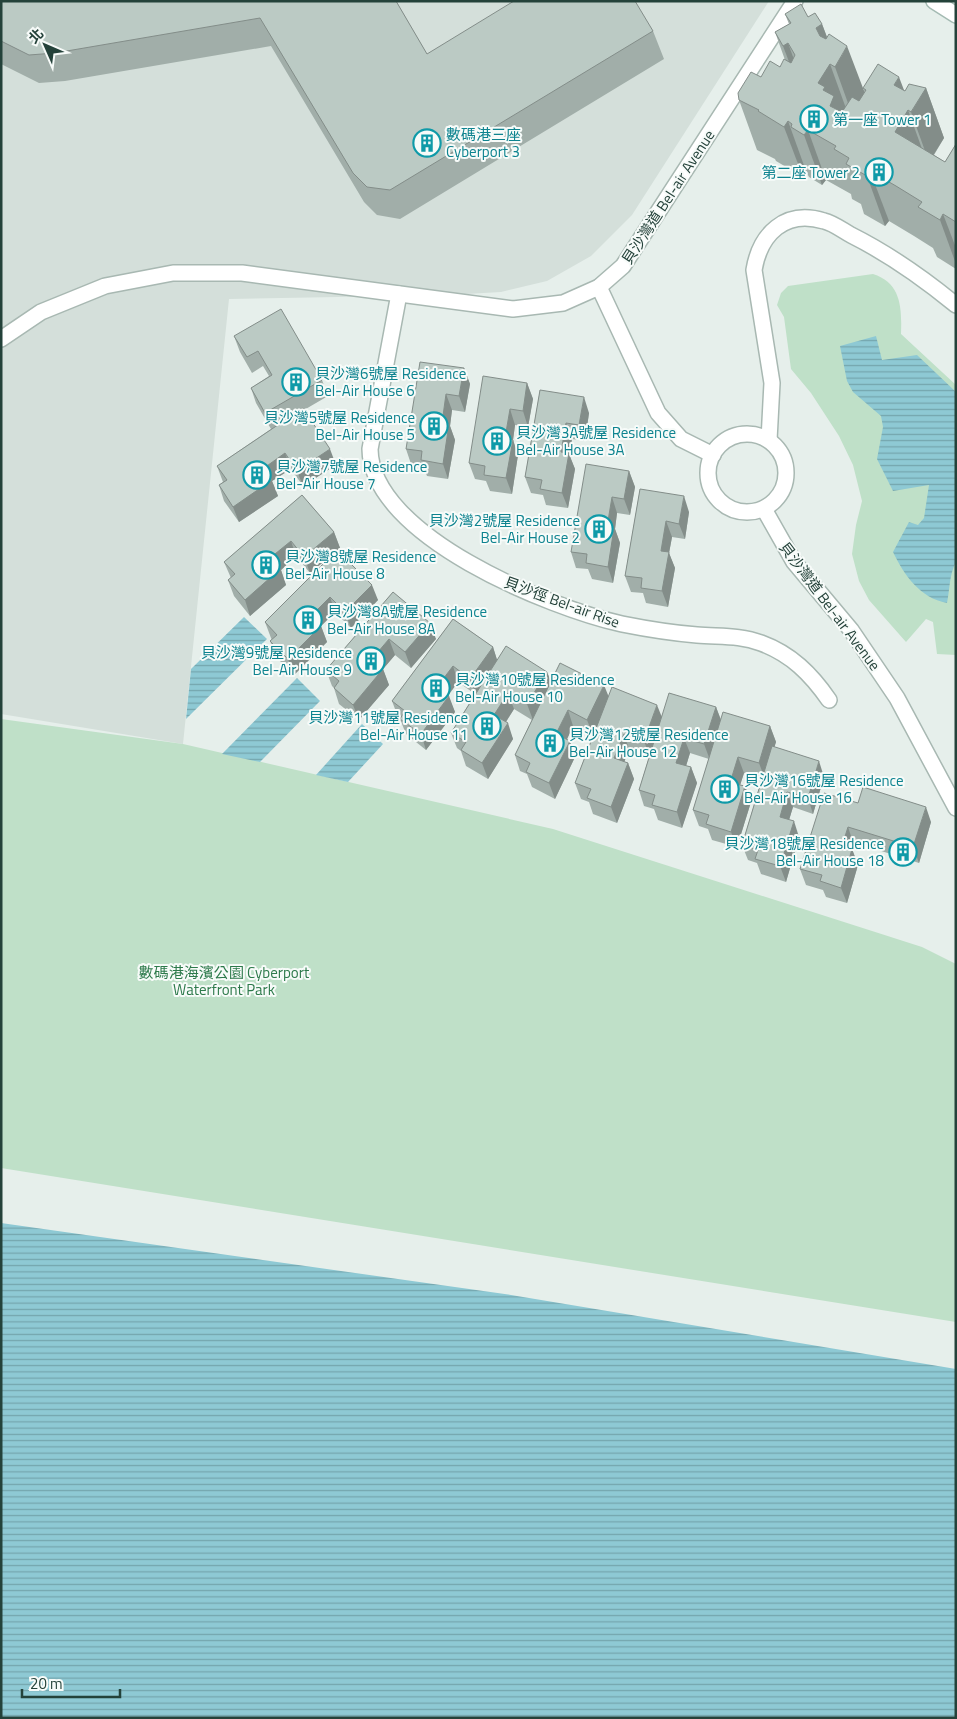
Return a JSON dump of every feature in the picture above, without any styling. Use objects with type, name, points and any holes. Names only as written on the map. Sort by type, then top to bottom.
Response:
[{"type":"street","name":"貝沙灣道 Bel-air Avenue","points":[[1,339],[41,312],[105,286],[173,273],[242,274],[513,309],[563,303],[599,287],[624,266],[795,1]]},
{"type":"street","points":[[934,1],[956,15]]},
{"type":"street","points":[[769,440],[772,383],[754,270],[757,254],[764,239],[776,227],[791,220],[807,218],[824,221],[876,248],[926,280],[956,305]]},
{"type":"street","points":[[599,287],[658,413],[681,439],[713,455]]},
{"type":"street","name":"貝沙徑 Bel-air Rise","points":[[399,294],[370,449],[370,462],[374,474],[387,496],[414,523],[476,568],[510,586],[583,612],[659,631],[737,637],[760,642],[781,652],[800,665],[816,681],[829,700]]},
{"type":"street","points":[[744,434],[757,435],[769,440],[779,450],[785,462],[786,476],[783,489],[776,501],[764,509],[752,512],[740,512],[729,508],[712,491],[709,467],[713,455],[721,445],[732,438],[744,434]]},
{"type":"street","name":"貝沙灣道 Bel-air Avenue","points":[[764,509],[794,562],[851,630],[897,698],[956,808]]},
{"type":"shaded area","points":[[1,1],[769,1],[632,215],[591,256],[547,281],[501,292],[449,295],[229,299],[183,744],[1,714]]},
{"type":"green space","points":[[873,274],[889,283],[898,297],[901,314],[901,334],[956,385],[956,655],[937,654],[933,622],[926,619],[906,642],[869,600],[859,581],[852,554],[862,501],[853,465],[839,436],[811,393],[791,369],[784,317],[777,305],[781,293],[788,286]]},
{"type":"green space","name":"數碼港海濱公園 Cyberport Waterfront Park","points":[[1,719],[183,744],[553,829],[922,947],[956,964],[956,1322],[1,1168]]},
{"type":"water","points":[[876,336],[882,360],[917,355],[956,392],[956,562],[951,577],[947,603],[921,591],[902,569],[893,552],[909,522],[918,525],[924,518],[929,485],[893,491],[877,459],[883,427],[881,416],[853,392],[847,381],[840,346]]},
{"type":"water","points":[[244,617],[267,639],[186,719],[191,669]]},
{"type":"water","points":[[297,678],[320,701],[260,762],[222,754]]},
{"type":"water","points":[[362,724],[383,744],[348,782],[316,775]]},
{"type":"water","points":[[1,1223],[511,1295],[956,1369],[956,1718],[1,1718]]},
{"type":"building","name":"數碼港三座 Cyberport 3","points":[[1,1],[396,1],[427,54],[514,1],[635,1],[653,31],[390,190],[367,187],[353,173],[260,18],[55,53],[29,55],[1,41]]},
{"type":"building","points":[[801,4],[808,17],[815,13],[822,24],[816,28],[820,36],[826,39],[829,34],[847,46],[835,67],[830,64],[818,83],[825,87],[823,90],[834,96],[830,106],[842,112],[852,97],[859,101],[866,90],[863,88],[878,64],[899,77],[894,85],[905,91],[909,84],[926,88],[911,112],[908,110],[895,132],[945,162],[956,144],[956,222],[943,214],[940,220],[918,207],[922,202],[896,186],[870,171],[867,176],[846,164],[849,158],[834,149],[836,146],[808,130],[804,135],[791,127],[792,124],[788,121],[784,127],[759,110],[739,100],[738,93],[751,72],[761,77],[770,61],[780,67],[784,59],[791,63],[795,55],[788,43],[783,46],[775,32],[791,23],[785,14]]},
{"type":"building","name":"貝沙灣6號屋 Residence Bel-Air House 6","points":[[281,309],[322,380],[265,413],[251,388],[272,375],[258,351],[247,357],[234,336]]},
{"type":"building","name":"貝沙灣5號屋 Residence Bel-Air House 5","points":[[420,362],[464,368],[459,396],[446,394],[442,423],[449,424],[443,464],[421,460],[422,451],[406,449]]},
{"type":"building","name":"貝沙灣3A號屋 Residence Bel-Air House 3A","points":[[483,376],[527,383],[523,411],[510,409],[505,438],[513,440],[506,478],[484,475],[485,466],[469,463]]},
{"type":"building","points":[[540,390],[584,397],[579,425],[566,423],[561,452],[569,453],[562,493],[540,489],[542,480],[525,477]]},
{"type":"building","points":[[303,408],[330,449],[297,471],[285,453],[264,468],[272,480],[233,507],[219,485],[227,480],[217,466]]},
{"type":"building","name":"貝沙灣2號屋 Residence Bel-Air House 2","points":[[586,464],[629,471],[624,499],[612,497],[607,527],[614,528],[608,567],[586,563],[587,554],[571,552]]},
{"type":"building","points":[[640,489],[684,496],[679,524],[666,521],[661,551],[669,552],[662,591],[641,588],[642,578],[625,576]]},
{"type":"building","points":[[302,495],[334,532],[304,557],[291,541],[270,558],[280,569],[245,600],[228,580],[235,574],[224,562]]},
{"type":"building","points":[[337,550],[372,585],[345,612],[330,597],[311,616],[321,626],[288,659],[270,641],[277,635],[265,622]]},
{"type":"building","points":[[393,592],[430,623],[405,652],[389,639],[372,659],[383,669],[353,705],[334,688],[339,681],[326,670]]},
{"type":"building","points":[[453,619],[493,647],[470,679],[453,666],[437,687],[449,696],[421,734],[400,719],[405,711],[392,701]]},
{"type":"building","name":"貝沙灣11號屋 Residence Bel-Air House 11","points":[[506,646],[547,672],[527,704],[508,693],[494,715],[508,723],[482,763],[461,750],[466,742],[451,733]]},
{"type":"building","name":"貝沙灣12號屋 Residence Bel-Air House 12","points":[[560,663],[604,685],[587,720],[568,710],[556,734],[570,741],[549,783],[526,772],[530,763],[515,755]]},
{"type":"building","points":[[612,687],[657,705],[644,741],[624,734],[614,758],[628,763],[611,807],[587,798],[591,789],[575,783]]},
{"type":"building","points":[[669,693],[716,707],[704,744],[684,738],[676,763],[691,767],[677,812],[652,805],[655,795],[639,790]]},
{"type":"building","name":"貝沙灣16號屋 Residence Bel-Air House 16","points":[[723,712],[770,726],[759,763],[738,757],[730,783],[745,786],[731,832],[706,824],[709,815],[693,810]]},
{"type":"building","points":[[772,746],[819,761],[808,798],[787,792],[780,817],[794,821],[780,866],[755,859],[758,850],[742,845]]},
{"type":"building","name":"貝沙灣18號屋 Residence Bel-Air House 18","points":[[863,787],[926,807],[913,847],[848,827],[842,846],[852,849],[841,888],[820,881],[822,875],[800,869],[824,793],[858,803]]},
{"type":"place","name":"第一座 Tower 1","points":[[814,119]]},
{"type":"place","name":"數碼港三座 Cyberport 3","points":[[427,143]]},
{"type":"place","name":"第二座 Tower 2","points":[[879,172]]},
{"type":"place","name":"貝沙灣6號屋 Residence Bel-Air House 6","points":[[296,382]]},
{"type":"place","name":"貝沙灣5號屋 Residence Bel-Air House 5","points":[[434,426]]},
{"type":"place","name":"貝沙灣3A號屋 Residence Bel-Air House 3A","points":[[497,441]]},
{"type":"place","name":"貝沙灣7號屋 Residence Bel-Air House 7","points":[[257,475]]},
{"type":"place","name":"貝沙灣2號屋 Residence Bel-Air House 2","points":[[599,529]]},
{"type":"place","name":"貝沙灣8號屋 Residence Bel-Air House 8","points":[[266,565]]},
{"type":"place","name":"貝沙灣8A號屋 Residence Bel-Air House 8A","points":[[308,620]]},
{"type":"place","name":"貝沙灣9號屋 Residence Bel-Air House 9","points":[[371,661]]},
{"type":"place","name":"貝沙灣10號屋 Residence Bel-Air House 10","points":[[436,688]]},
{"type":"place","name":"貝沙灣11號屋 Residence Bel-Air House 11","points":[[487,726]]},
{"type":"place","name":"貝沙灣12號屋 Residence Bel-Air House 12","points":[[550,743]]},
{"type":"place","name":"貝沙灣16號屋 Residence Bel-Air House 16","points":[[725,789]]},
{"type":"place","name":"貝沙灣18號屋 Residence Bel-Air House 18","points":[[903,852]]}]
